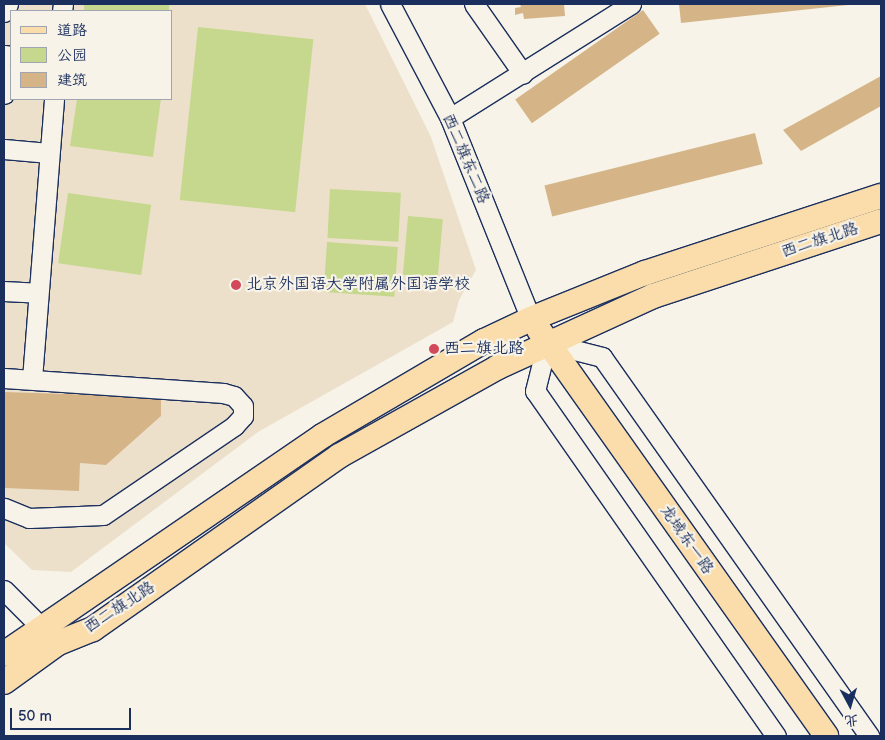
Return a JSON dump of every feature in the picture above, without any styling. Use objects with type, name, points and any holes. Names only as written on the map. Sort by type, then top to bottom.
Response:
[{"type":"main road","name":"西二旗北路","points":[[4,682],[50,636],[322,436],[417,377],[531,318],[646,273],[881,196]]},
{"type":"main road","name":"西二旗北路","points":[[4,654],[50,636],[93,629],[339,456],[547,343],[653,296],[881,222]]},
{"type":"main road","name":"龙域东一路","points":[[531,318],[826,736]]},
{"type":"street","points":[[4,12],[8,4]]},
{"type":"street","name":"西二旗东二路","points":[[390,4],[450,118],[531,318]]},
{"type":"street","points":[[474,4],[523,74]]},
{"type":"street","points":[[450,118],[523,74],[631,4]]},
{"type":"street","points":[[4,73],[4,94]]},
{"type":"street","points":[[32,379],[54,100]]},
{"type":"street","points":[[4,149],[49,153]]},
{"type":"street","points":[[4,291],[38,293]]},
{"type":"street","points":[[776,736],[535,391],[547,343],[602,357],[868,736]]},
{"type":"street","points":[[4,378],[223,393],[239,401],[243,406],[243,416],[234,426],[102,515],[29,518],[4,508]]},
{"type":"street","points":[[4,590],[50,636]]},
{"type":"shaded area","name":"北京外国语大学附属外国语学校","points":[[4,4],[365,4],[431,137],[476,270],[459,300],[453,322],[258,432],[71,572],[32,570],[4,543]]},
{"type":"green space","points":[[84,4],[169,4],[169,10],[84,10]]},
{"type":"green space","points":[[198,27],[313,39],[295,212],[180,200]]},
{"type":"green space","points":[[77,100],[161,100],[153,157],[70,146]]},
{"type":"green space","points":[[330,189],[401,193],[398,242],[327,238]]},
{"type":"green space","points":[[68,193],[151,205],[141,275],[58,263]]},
{"type":"green space","points":[[408,216],[443,219],[438,278],[403,275]]},
{"type":"green space","points":[[327,242],[398,247],[394,297],[324,292]]},
{"type":"building","points":[[520,4],[564,4],[565,16],[524,19],[523,13],[515,15],[515,8],[521,7]]},
{"type":"building","points":[[679,4],[848,4],[848,5],[681,23]]},
{"type":"building","points":[[643,10],[660,34],[532,123],[515,99]]},
{"type":"building","points":[[881,76],[881,106],[801,151],[783,130]]},
{"type":"building","points":[[755,133],[763,164],[552,217],[544,185]]},
{"type":"building","points":[[4,392],[161,397],[161,416],[106,465],[80,463],[79,491],[4,488]]},
{"type":"place","name":"北京外国语大学附属外国语学校","points":[[236,285]]},
{"type":"place","name":"西二旗北路","points":[[434,349]]}]
